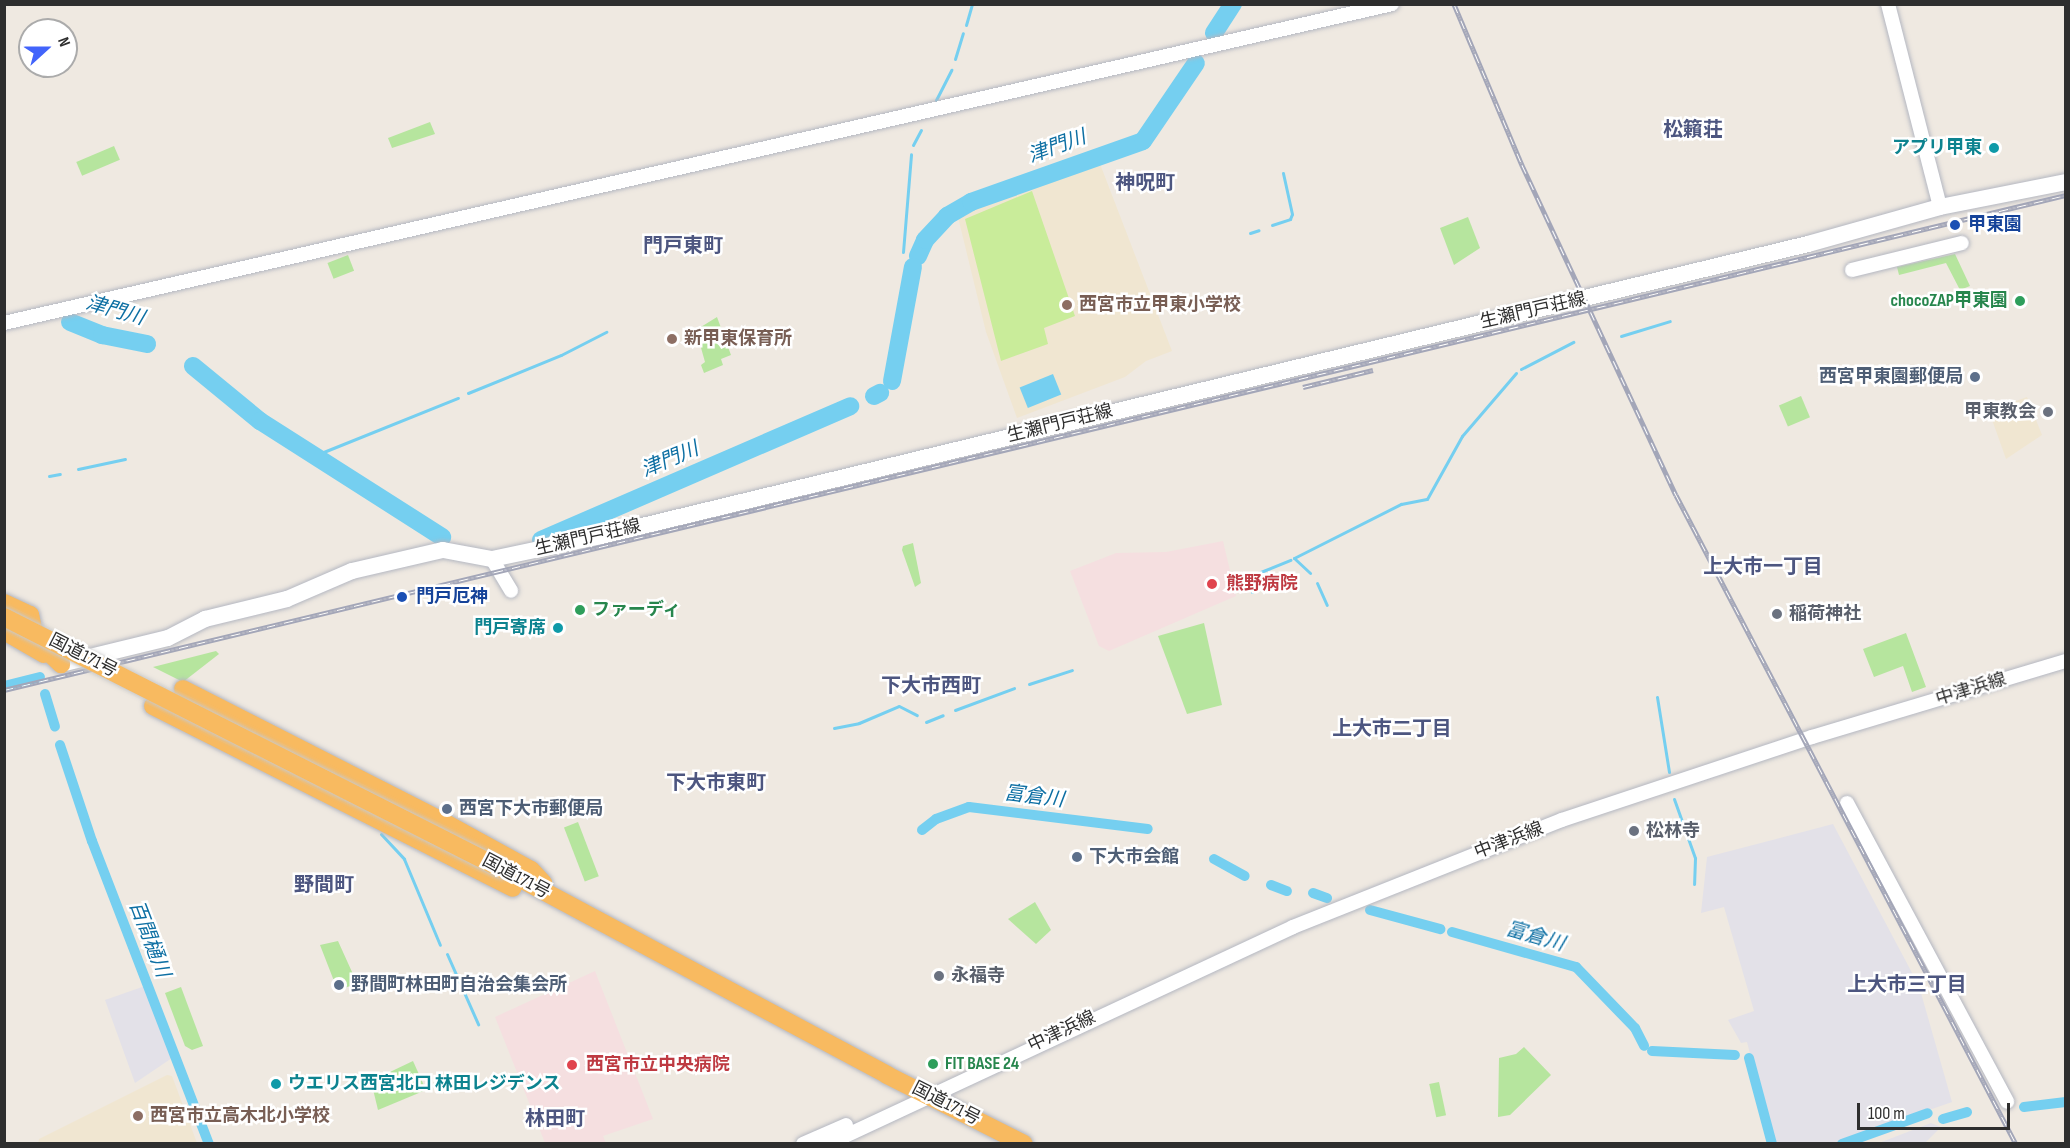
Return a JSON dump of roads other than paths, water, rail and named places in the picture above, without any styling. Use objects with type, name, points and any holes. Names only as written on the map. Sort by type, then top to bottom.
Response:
[{"type":"highway","points":[[4,603],[30,615],[18,632],[62,664]]},
{"type":"highway","name":"国道171号","points":[[4,617],[502,869],[1024,1143]]},
{"type":"highway","points":[[183,689],[531,870],[561,901]]},
{"type":"highway","points":[[153,706],[515,890],[561,901]]},
{"type":"main road","name":"生瀬門戸荘線","points":[[62,664],[168,638],[205,619],[287,599],[352,571],[443,550],[492,559],[1593,297],[1940,207],[2066,182]]},
{"type":"street","points":[[4,323],[1392,4]]},
{"type":"street","points":[[1888,4],[1940,207]]},
{"type":"street","points":[[1852,270],[1962,243]]},
{"type":"street","points":[[492,559],[511,591]]},
{"type":"street","name":"中津浜線","points":[[828,1143],[928,1094],[1293,927],[1607,803],[2066,661]]},
{"type":"street","points":[[1847,803],[2007,1102]]},
{"type":"street","name":"中津浜線","points":[[803,1143],[928,1094]]},
{"type":"water","points":[[1053,374],[1061,394],[1028,408],[1020,387]]},
{"type":"waterway","points":[[966,25],[972,4]]},
{"type":"waterway","name":"津門川","points":[[1214,33],[1233,4]]},
{"type":"waterway","points":[[955,59],[963,33]]},
{"type":"waterway","name":"津門川","points":[[918,256],[925,240],[947,216],[971,202],[1143,141],[1196,63]]},
{"type":"waterway","points":[[936,100],[951,70]]},
{"type":"waterway","points":[[913,145],[921,130]]},
{"type":"waterway","points":[[903,252],[911,154]]},
{"type":"waterway","points":[[1272,225],[1290,219],[1292,214],[1283,173]]},
{"type":"waterway","points":[[1250,233],[1259,230]]},
{"type":"waterway","name":"津門川","points":[[892,381],[913,267]]},
{"type":"waterway","points":[[1621,336],[1670,321]]},
{"type":"waterway","name":"津門川","points":[[70,322],[102,335],[147,344]]},
{"type":"waterway","points":[[468,393],[561,355],[606,332]]},
{"type":"waterway","points":[[1521,369],[1573,342]]},
{"type":"waterway","name":"津門川","points":[[193,366],[260,421],[442,537]]},
{"type":"waterway","points":[[1294,558],[1401,504],[1427,499],[1462,436],[1516,373]]},
{"type":"waterway","name":"津門川","points":[[874,396],[880,393]]},
{"type":"waterway","points":[[316,455],[458,398]]},
{"type":"waterway","name":"津門川","points":[[541,540],[850,406]]},
{"type":"waterway","points":[[78,469],[125,459]]},
{"type":"waterway","points":[[49,476],[60,474]]},
{"type":"waterway","points":[[1294,558],[1310,573]]},
{"type":"waterway","points":[[1252,592],[1258,573],[1291,560]]},
{"type":"waterway","points":[[1317,583],[1327,605]]},
{"type":"waterway","points":[[1029,684],[1072,670]]},
{"type":"waterway","name":"百間樋川","points":[[4,686],[40,677]]},
{"type":"waterway","points":[[955,710],[1014,688]]},
{"type":"waterway","name":"百間樋川","points":[[45,694],[55,727]]},
{"type":"waterway","points":[[1657,697],[1669,772]]},
{"type":"waterway","points":[[834,728],[859,723],[899,706],[917,715]]},
{"type":"waterway","points":[[926,722],[943,715]]},
{"type":"waterway","name":"百間樋川","points":[[60,745],[92,841],[209,1144]]},
{"type":"waterway","points":[[1674,799],[1695,858],[1694,884]]},
{"type":"waterway","name":"富倉川","points":[[922,830],[936,819],[969,807],[1148,829]]},
{"type":"waterway","points":[[381,834],[404,859],[440,945]]},
{"type":"waterway","name":"富倉川","points":[[1214,859],[1245,876]]},
{"type":"waterway","name":"富倉川","points":[[1271,885],[1287,891]]},
{"type":"waterway","name":"富倉川","points":[[1313,893],[1327,898]]},
{"type":"waterway","name":"富倉川","points":[[1370,910],[1440,929]]},
{"type":"waterway","name":"富倉川","points":[[1452,932],[1576,967],[1635,1028],[1644,1046]]},
{"type":"waterway","points":[[447,954],[478,1024]]},
{"type":"waterway","name":"富倉川","points":[[1652,1051],[1735,1055]]},
{"type":"waterway","name":"富倉川","points":[[1749,1058],[1772,1144]]},
{"type":"waterway","name":"富倉川","points":[[2024,1107],[2066,1102]]},
{"type":"waterway","name":"富倉川","points":[[1943,1119],[1967,1112]]},
{"type":"waterway","name":"富倉川","points":[[1842,1144],[1928,1113]]},
{"type":"railway","points":[[1454,4],[1522,165],[1676,495],[2016,1144]]},
{"type":"railway","points":[[4,690],[2066,195]]},
{"type":"railway","points":[[1303,387],[1373,370]]},
{"type":"place","name":"アプリ甲東","points":[[1994,148]]},
{"type":"place","name":"甲東園","points":[[1955,225]]},
{"type":"place","name":"chocoZAP甲東園","points":[[2020,301]]},
{"type":"place","name":"西宮市立甲東小学校","points":[[1067,305]]},
{"type":"place","name":"新甲東保育所","points":[[672,339]]},
{"type":"place","name":"西宮甲東園郵便局","points":[[1975,377]]},
{"type":"place","name":"甲東教会","points":[[2048,412]]},
{"type":"place","name":"熊野病院","points":[[1212,584]]},
{"type":"place","name":"門戸厄神","points":[[402,597]]},
{"type":"place","name":"ファーディ","points":[[580,610]]},
{"type":"place","name":"稲荷神社","points":[[1777,614]]},
{"type":"place","name":"門戸寄席","points":[[558,628]]},
{"type":"place","name":"西宮下大市郵便局","points":[[447,809]]},
{"type":"place","name":"松林寺","points":[[1634,831]]},
{"type":"place","name":"下大市会館","points":[[1077,857]]},
{"type":"place","name":"永福寺","points":[[939,976]]},
{"type":"place","name":"野間町林田町自治会集会所","points":[[339,985]]},
{"type":"place","name":"FIT BASE 24","points":[[933,1064]]},
{"type":"place","name":"西宮市立中央病院","points":[[572,1065]]},
{"type":"place","name":"ウエリス西宮北口 林田レジデンス","points":[[276,1084]]},
{"type":"place","name":"西宮市立高木北小学校","points":[[138,1116]]},
{"type":"district","name":"松籟荘","points":[[1693,130]]},
{"type":"district","name":"神呪町","points":[[1145,183]]},
{"type":"district","name":"門戸東町","points":[[683,246]]},
{"type":"district","name":"上大市一丁目","points":[[1763,567]]},
{"type":"district","name":"下大市西町","points":[[931,686]]},
{"type":"district","name":"上大市二丁目","points":[[1392,729]]},
{"type":"district","name":"下大市東町","points":[[716,783]]},
{"type":"district","name":"野間町","points":[[324,885]]},
{"type":"district","name":"上大市三丁目","points":[[1907,985]]},
{"type":"district","name":"林田町","points":[[555,1119]]}]
